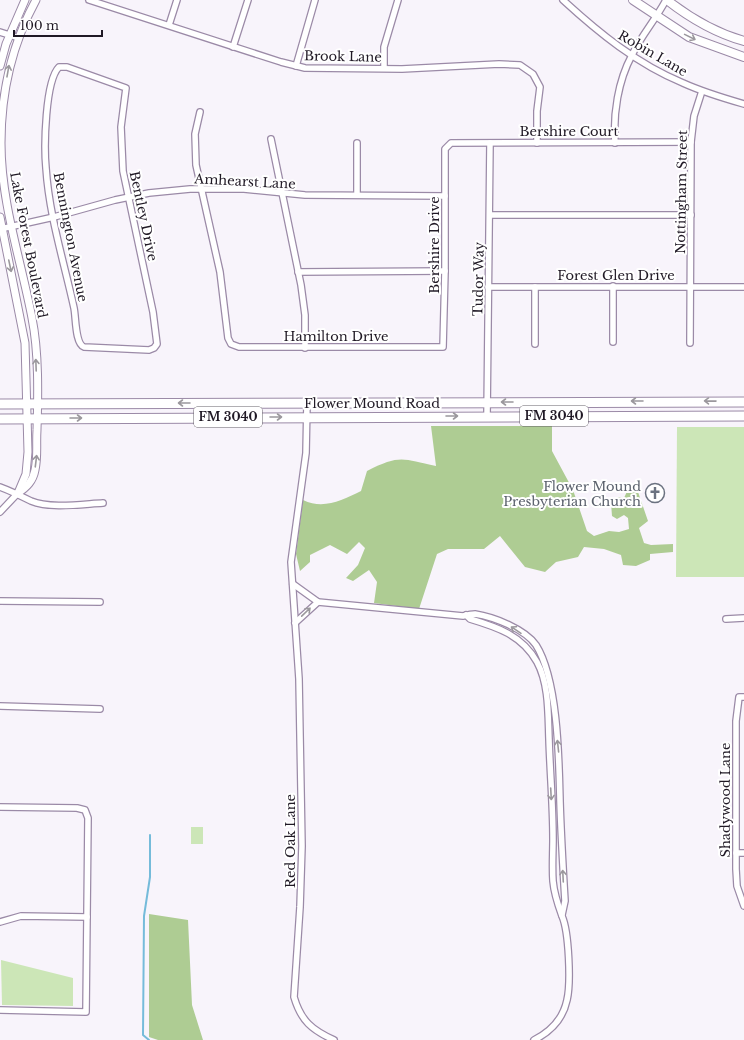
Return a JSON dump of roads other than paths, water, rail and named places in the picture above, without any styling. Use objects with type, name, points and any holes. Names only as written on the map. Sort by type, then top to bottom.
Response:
[{"type":"main road","points":[[632,0],[689,37],[744,57]]},
{"type":"main road","points":[[667,0],[695,19],[733,38],[744,41]]},
{"type":"main road","points":[[676,401],[676,416]]},
{"type":"main road","name":"Flower Mound Road","points":[[0,404],[744,402]]},
{"type":"main road","name":"Flower Mound Road","points":[[0,419],[744,416]]},
{"type":"street","points":[[0,66],[10,35],[25,0]]},
{"type":"street","name":"Lake Forest Boulevard","points":[[0,512],[18,493],[29,485],[35,470],[38,450],[32,319],[3,182],[1,136],[10,65],[18,38],[36,0]]},
{"type":"street","name":"Brook Lane","points":[[89,0],[106,2],[233,47],[305,68],[384,67],[402,69],[499,64],[520,65],[533,74],[540,87],[537,112],[537,142]]},
{"type":"street","points":[[169,25],[177,0]]},
{"type":"street","points":[[233,47],[248,0]]},
{"type":"street","points":[[296,66],[315,0]]},
{"type":"street","points":[[384,67],[384,47],[398,0]]},
{"type":"street","name":"Robin Lane","points":[[563,0],[602,35],[631,56],[681,83],[744,104]]},
{"type":"street","points":[[615,142],[614,123],[619,92],[631,56],[667,0]]},
{"type":"street","points":[[0,32],[18,38]]},
{"type":"street","name":"Bennington Avenue","points":[[78,342],[74,310],[54,217],[46,168],[45,131],[48,102],[55,71],[59,67],[67,67],[126,88]]},
{"type":"street","name":"Bentley Drive","points":[[78,342],[80,346],[84,347],[149,350],[154,348],[156,344],[153,312],[128,198],[121,155],[121,127],[126,88]]},
{"type":"street","name":"Nottingham Street","points":[[690,343],[691,142],[694,116],[702,91]]},
{"type":"street","points":[[200,112],[195,142],[196,165],[201,188]]},
{"type":"street","points":[[271,139],[274,160],[298,272],[305,315],[306,348]]},
{"type":"street","name":"Bershire Court","points":[[448,145],[450,142],[691,142]]},
{"type":"street","name":"Tudor Way","points":[[486,416],[490,142]]},
{"type":"street","points":[[357,143],[357,195]]},
{"type":"street","name":"Bershire Drive","points":[[443,347],[445,271],[445,149],[448,145]]},
{"type":"street","name":"Amhearst Lane","points":[[1,228],[54,217],[150,193],[201,188],[244,189],[282,193],[445,196]]},
{"type":"street","name":"Hamilton Drive","points":[[201,188],[220,272],[228,338],[231,344],[239,347],[306,348],[443,347]]},
{"type":"street","points":[[490,215],[691,215]]},
{"type":"street","name":"Lake Forest Boulevard","points":[[0,217],[1,228],[24,331],[27,404],[26,470],[18,493]]},
{"type":"street","points":[[298,272],[445,271]]},
{"type":"street","points":[[613,286],[613,342]]},
{"type":"street","name":"Forest Glen Drive","points":[[488,287],[744,287]]},
{"type":"street","points":[[535,287],[535,344]]},
{"type":"street","name":"Red Oak Lane","points":[[307,403],[303,479],[292,562],[299,679],[302,848],[294,997],[296,1006],[310,1026],[314,1030],[334,1040]]},
{"type":"street","points":[[0,486],[18,493],[32,501],[49,504],[104,503]]},
{"type":"street","points":[[293,584],[318,602],[466,615],[473,614],[492,618],[514,628],[535,644],[545,663],[552,701],[559,756],[565,901],[562,915],[567,947],[569,978],[567,1001],[556,1024],[545,1034],[534,1040]]},
{"type":"street","points":[[0,601],[100,602]]},
{"type":"street","points":[[295,623],[318,602]]},
{"type":"street","points":[[466,615],[470,619],[501,628],[518,640],[532,654],[542,672],[548,716],[553,831],[553,882],[559,911],[562,915]]},
{"type":"street","points":[[726,619],[744,618]]},
{"type":"street","name":"Shadywood Lane","points":[[744,697],[739,697],[736,721],[737,886],[744,906]]},
{"type":"street","points":[[0,706],[100,709]]},
{"type":"street","points":[[0,807],[78,808],[85,810],[88,818],[86,1012],[0,1010]]},
{"type":"street","points":[[736,853],[744,853]]},
{"type":"street","points":[[0,922],[21,916],[87,917]]},
{"type":"waterway","points":[[149,1040],[143,1035],[144,916],[150,877],[150,835]]},
{"type":"place","name":"Flower Mound Presbyterian Church","points":[[655,493]]}]
